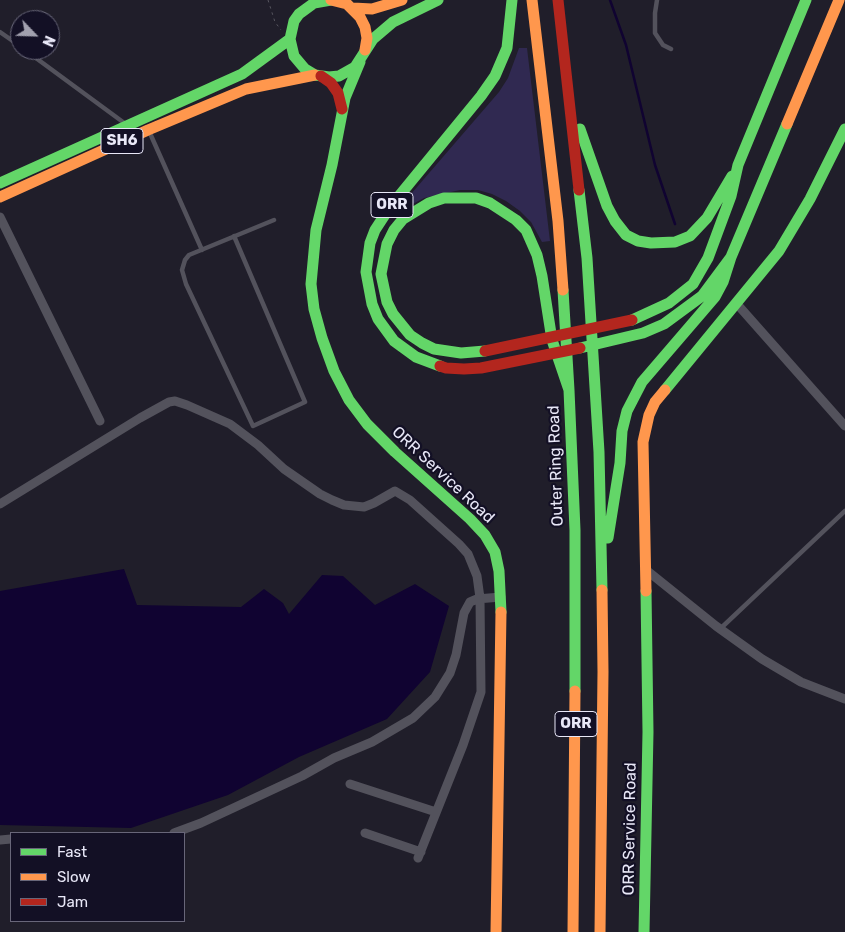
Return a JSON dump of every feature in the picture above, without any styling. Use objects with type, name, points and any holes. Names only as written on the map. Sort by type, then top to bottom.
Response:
[{"type":"main road","points":[[304,0],[287,36],[298,63],[305,69],[331,83],[338,94],[342,106],[342,118]]},
{"type":"main road","points":[[299,14],[314,3],[335,0],[353,8],[372,9],[402,0]]},
{"type":"main road","name":"SH6","points":[[0,197],[148,130],[246,89],[318,76],[339,76],[355,67],[382,30],[393,22],[438,0]]},
{"type":"main road","name":"ORR","points":[[512,0],[507,48],[495,76],[481,96],[390,207],[375,230],[370,243],[366,272],[372,304],[378,319],[394,341],[416,357],[431,364],[446,368],[464,369],[481,368],[613,341],[643,333],[664,324],[684,310],[702,296],[731,257]]},
{"type":"main road","name":"Outer Ring Road","points":[[532,0],[554,183],[565,321],[563,364],[569,390],[576,596],[573,932]]},
{"type":"main road","name":"ORR","points":[[558,0],[583,211],[599,452],[602,579],[600,932]]},
{"type":"main road","points":[[571,102],[607,206],[615,221],[626,235],[638,241],[651,243],[675,242],[690,236],[707,218],[738,165],[806,0]]},
{"type":"main road","name":"ORR","points":[[602,579],[620,463],[622,431],[627,411],[634,395],[654,367],[715,297],[723,282],[731,257],[839,0]]},
{"type":"main road","points":[[353,8],[365,27],[367,38],[363,55]]},
{"type":"main road","name":"SH6","points":[[2,179],[129,126],[242,74],[287,36]]},
{"type":"main road","name":"ORR Service Road","points":[[363,55],[345,98],[316,230],[311,284],[314,309],[322,338],[338,378],[349,400],[366,424],[470,518],[485,535],[495,552],[501,597],[496,932]]},
{"type":"main road","name":"ORR Service Road","points":[[644,932],[648,732],[643,442],[645,428],[649,415],[667,387],[779,252],[810,198],[845,129]]},
{"type":"main road","name":"ORR","points":[[563,364],[550,324],[542,276],[532,241],[526,230],[504,210],[476,198],[444,198],[415,210],[403,219],[394,230],[387,244],[381,274],[387,302],[393,314],[410,335],[422,343],[446,352],[476,353],[613,325],[636,319],[669,303],[692,284],[708,258],[731,196],[738,165]]},
{"type":"street","points":[[0,217],[100,421]]},
{"type":"street","points":[[737,304],[845,426]]},
{"type":"street","points":[[0,504],[140,418],[174,401],[230,424],[243,432],[296,478],[332,500],[344,505],[364,507],[395,490],[410,500],[459,544],[468,554],[477,576],[480,598],[481,692],[463,745],[420,855],[365,833]]},
{"type":"street","points":[[645,569],[720,629],[782,672],[801,682],[845,699]]},
{"type":"street","points":[[177,832],[201,823],[302,776],[334,758],[372,742],[413,718],[435,697],[450,673],[456,655],[464,613],[470,602],[480,598],[501,597]]},
{"type":"street","points":[[350,784],[436,812]]},
{"type":"lane","points":[[657,0],[655,13],[656,33],[663,45],[672,49]]},
{"type":"lane","points":[[39,60],[129,126]]},
{"type":"lane","points":[[148,130],[202,250]]},
{"type":"lane","points":[[234,236],[305,402],[253,426],[186,284],[182,270],[185,260],[189,256],[234,236],[274,220]]},
{"type":"lane","points":[[720,629],[845,512]]},
{"type":"path","points":[[268,0],[275,22],[287,36]]},
{"type":"shaded area","points":[[519,48],[527,48],[550,241],[542,242],[531,222],[506,201],[478,190],[460,190],[424,198],[407,207],[395,218],[392,216],[499,92],[508,78]]},
{"type":"shaded area","points":[[124,569],[137,605],[241,607],[264,589],[283,603],[289,614],[322,575],[343,576],[375,605],[415,584],[449,606],[430,672],[387,719],[299,757],[228,795],[131,828],[0,825],[0,591]]},
{"type":"waterway","points":[[610,0],[626,45],[655,165],[675,224]]},
{"type":"traffic: fast","points":[[331,0],[314,3],[299,14],[294,21],[290,39],[294,56],[305,69],[315,75],[329,77],[339,76],[355,67],[373,39],[393,22],[438,0]]},
{"type":"traffic: fast","points":[[440,366],[416,357],[394,341],[378,319],[372,304],[366,272],[370,243],[375,230],[390,207],[481,96],[495,76],[507,48],[512,0]]},
{"type":"traffic: fast","points":[[632,320],[669,303],[693,284],[708,258],[731,196],[738,165],[806,0]]},
{"type":"traffic: fast","points":[[0,183],[242,74],[290,39]]},
{"type":"traffic: fast","points":[[360,62],[345,98],[332,165],[316,230],[311,284],[314,309],[334,371],[349,400],[367,424],[485,535],[495,552],[499,571],[501,612]]},
{"type":"traffic: fast","points":[[608,538],[620,463],[622,431],[627,411],[642,382],[715,297],[723,282],[731,257],[787,124]]},
{"type":"traffic: fast","points":[[580,129],[607,206],[615,221],[626,235],[638,241],[651,243],[675,242],[690,236],[707,218],[732,176]]},
{"type":"traffic: fast","points":[[665,390],[779,251],[810,199],[845,129]]},
{"type":"traffic: fast","points":[[579,190],[587,258],[599,452],[602,590]]},
{"type":"traffic: fast","points":[[485,351],[461,353],[434,349],[410,335],[393,314],[387,302],[381,274],[387,244],[394,230],[403,219],[429,203],[444,198],[476,198],[490,203],[516,220],[526,230],[537,255],[552,340],[569,390]]},
{"type":"traffic: fast","points":[[580,348],[643,333],[664,324],[702,296],[731,257]]},
{"type":"traffic: fast","points":[[563,290],[575,530],[575,691]]},
{"type":"traffic: fast","points":[[644,932],[648,732],[646,591]]},
{"type":"traffic: slow","points":[[331,0],[347,4],[360,17],[365,27],[367,38],[365,50]]},
{"type":"traffic: slow","points":[[353,8],[372,9],[402,0]]},
{"type":"traffic: slow","points":[[532,0],[558,221],[563,290]]},
{"type":"traffic: slow","points":[[787,124],[839,0]]},
{"type":"traffic: slow","points":[[0,197],[148,130],[246,89],[315,75]]},
{"type":"traffic: slow","points":[[646,591],[643,442],[649,415],[655,402],[665,390]]},
{"type":"traffic: slow","points":[[600,932],[602,590]]},
{"type":"traffic: slow","points":[[496,932],[501,612]]},
{"type":"traffic: slow","points":[[573,932],[575,691]]},
{"type":"traffic: jam","points":[[558,0],[579,190]]},
{"type":"traffic: jam","points":[[321,76],[331,83],[338,93],[342,109]]},
{"type":"traffic: jam","points":[[485,351],[632,320]]},
{"type":"traffic: jam","points":[[440,366],[464,369],[481,368],[580,348]]}]
